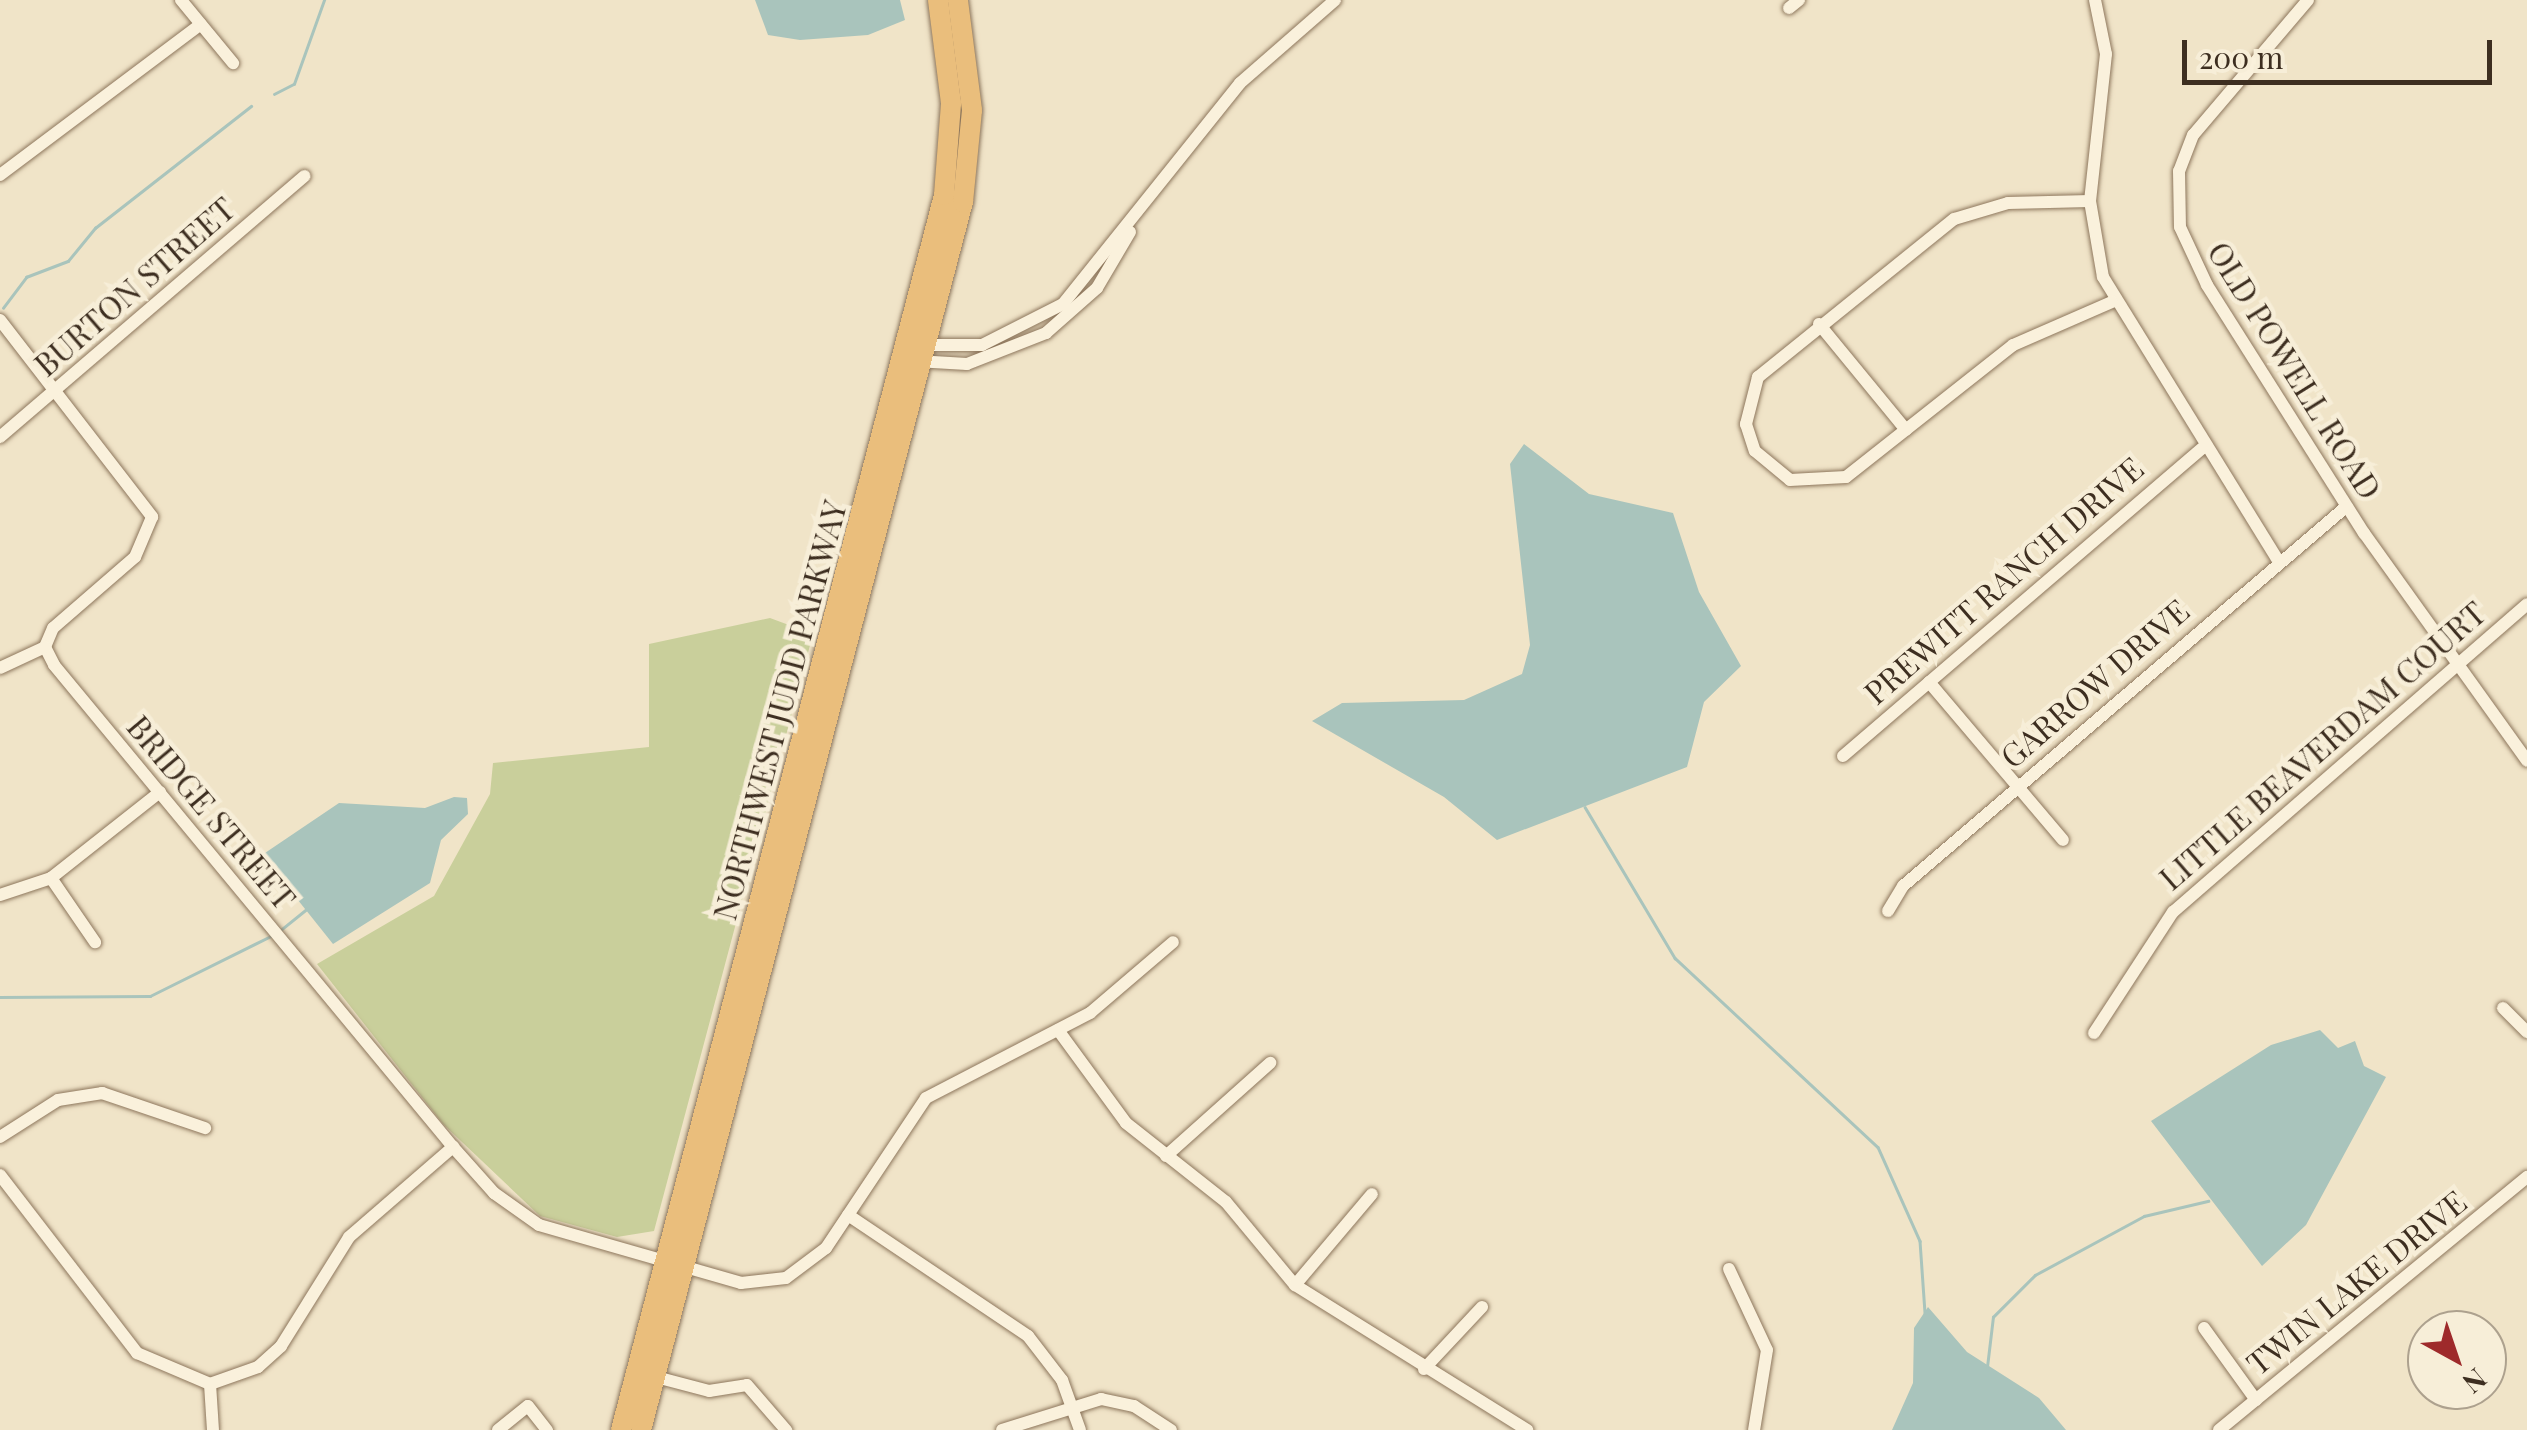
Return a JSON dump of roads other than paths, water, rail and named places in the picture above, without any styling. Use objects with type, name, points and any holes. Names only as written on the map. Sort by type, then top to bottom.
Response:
[{"type":"highway","name":"NORTHWEST JUDD PARKWAY","points":[[915,352],[950,149],[938,0]]},
{"type":"highway","name":"NORTHWEST JUDD PARKWAY","points":[[621,1430],[672,1264],[969,162],[958,0]]},
{"type":"highway","name":"NORTHWEST JUDD PARKWAY","points":[[641,1430],[656,1377],[672,1264]]},
{"type":"street","points":[[181,0],[233,63]]},
{"type":"street","points":[[915,352],[981,360],[1046,333],[1098,288],[1132,225],[1240,82],[1335,0]]},
{"type":"street","points":[[2095,0],[2106,54],[2090,201],[2112,302],[2202,449],[2276,559]]},
{"type":"street","name":"OLD POWELL ROAD","points":[[2308,0],[2193,135],[2178,211],[2207,286],[2347,506],[2527,761]]},
{"type":"street","points":[[0,176],[201,24]]},
{"type":"street","name":"BURTON STREET","points":[[0,437],[304,176]]},
{"type":"street","points":[[2090,201],[1976,208],[1773,361],[1748,398],[1746,424],[1771,470],[1819,484],[1846,477],[2014,345],[2112,302]]},
{"type":"street","points":[[0,320],[141,493],[151,528],[135,557],[52,628],[46,648],[0,668]]},
{"type":"street","points":[[1820,324],[1906,430]]},
{"type":"street","name":"PREWITT RANCH DRIVE","points":[[1844,756],[2202,449]]},
{"type":"street","name":"GARROW DRIVE","points":[[1888,911],[1902,886],[2276,559],[2347,506]]},
{"type":"street","name":"LITTLE BEAVERDAM COURT","points":[[2094,1033],[2173,912],[2454,660],[2527,604]]},
{"type":"street","name":"BRIDGE STREET","points":[[46,648],[160,792],[494,1193],[539,1224],[741,1283],[786,1278],[814,1261],[926,1098],[1058,1030],[1173,942]]},
{"type":"street","points":[[1929,682],[2064,840]]},
{"type":"street","points":[[0,895],[51,878],[160,792]]},
{"type":"street","points":[[51,878],[96,942]]},
{"type":"street","points":[[2503,1008],[2527,1032]]},
{"type":"street","points":[[1058,1030],[1126,1123],[1226,1202],[1295,1286],[1528,1430]]},
{"type":"street","points":[[1166,1156],[1270,1063]]},
{"type":"street","points":[[0,1137],[58,1100],[102,1093],[204,1128]]},
{"type":"street","points":[[0,1175],[137,1353],[210,1384],[258,1367],[281,1346],[349,1237],[453,1146]]},
{"type":"street","name":"TWIN LAKE DRIVE","points":[[2219,1430],[2527,1177]]},
{"type":"street","points":[[1295,1286],[1372,1194]]},
{"type":"street","points":[[848,1215],[1015,1324],[1073,1404],[1080,1430]]},
{"type":"street","points":[[1729,1269],[1767,1350],[1754,1430]]},
{"type":"street","points":[[1424,1369],[1482,1307]]},
{"type":"street","points":[[2204,1328],[2256,1400]]},
{"type":"street","points":[[656,1377],[709,1392],[747,1385],[786,1430]]},
{"type":"street","points":[[210,1384],[213,1430]]},
{"type":"street","points":[[1002,1430],[1073,1404],[1134,1406],[1171,1430]]},
{"type":"street","points":[[498,1430],[528,1406],[548,1430]]},
{"type":"water","points":[[755,0],[900,0],[905,20],[868,35],[800,40],[768,35]]},
{"type":"water","points":[[1524,444],[1589,494],[1673,513],[1699,592],[1741,666],[1704,702],[1687,767],[1497,840],[1444,797],[1312,721],[1342,703],[1464,700],[1522,674],[1530,645],[1510,464]]},
{"type":"water","points":[[454,797],[467,798],[468,814],[441,840],[430,883],[333,944],[262,855],[339,803],[425,808]]},
{"type":"water","points":[[2320,1030],[2338,1048],[2355,1041],[2364,1066],[2386,1077],[2306,1225],[2262,1266],[2151,1121],[2271,1045]]},
{"type":"water","points":[[1928,1307],[1967,1352],[2039,1398],[2066,1430],[1892,1430],[1913,1383],[1914,1328]]},
{"type":"waterway","points":[[274,94],[294,84],[324,0]]},
{"type":"waterway","points":[[3,308],[26,277],[68,261],[95,228],[251,106]]},
{"type":"waterway","points":[[1585,807],[1675,958],[1878,1147],[1920,1241],[1925,1313]]},
{"type":"waterway","points":[[282,929],[307,909]]},
{"type":"waterway","points":[[0,997],[150,996],[271,936]]},
{"type":"waterway","points":[[1987,1367],[1993,1317],[2035,1275],[2144,1216],[2208,1201]]}]
